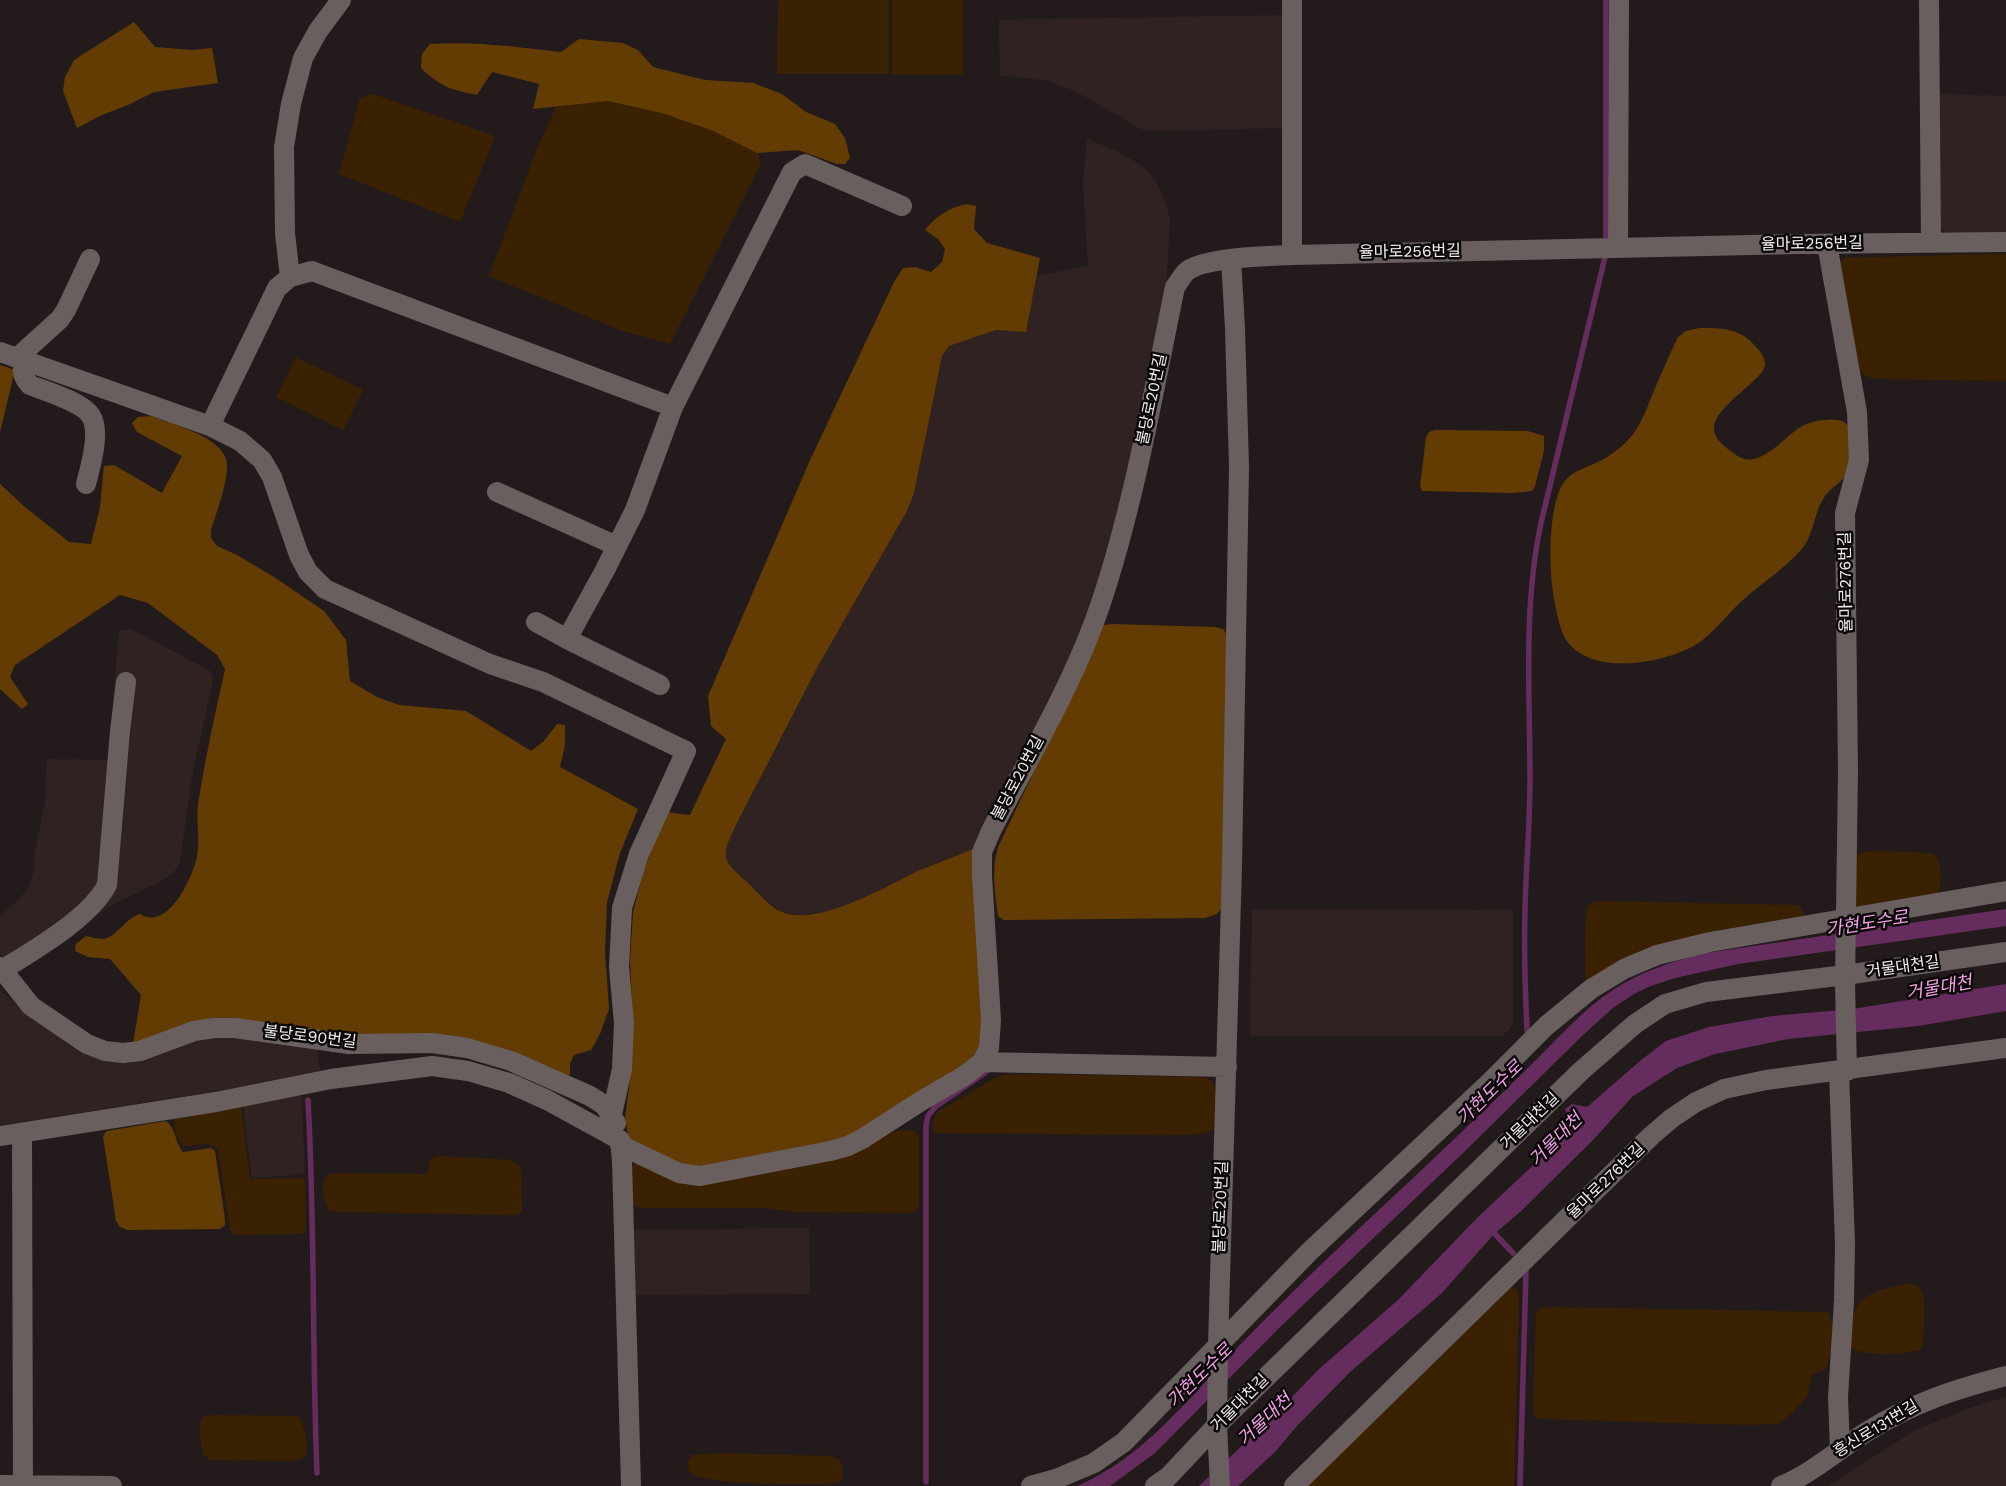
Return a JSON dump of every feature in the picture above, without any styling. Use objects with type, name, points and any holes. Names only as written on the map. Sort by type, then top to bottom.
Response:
[{"type":"street","points":[[290,277],[285,233],[284,147],[303,58],[318,32],[341,0]]},
{"type":"street","points":[[1292,0],[1292,255]]},
{"type":"street","points":[[1618,248],[1619,0]]},
{"type":"street","points":[[1930,0],[1931,243]]},
{"type":"street","points":[[566,638],[635,510],[673,407],[792,172],[805,164],[902,206]]},
{"type":"street","name":"율마로256번길","points":[[1187,270],[1211,262],[1231,259],[1292,255],[2006,242]]},
{"type":"street","name":"율마로276번길","points":[[1827,244],[1860,437],[1859,460],[1845,513],[1848,771],[1844,1068],[1845,1245],[1844,1302],[1838,1397],[1840,1450]]},
{"type":"street","points":[[13,356],[60,318],[66,310],[90,259]]},
{"type":"street","name":"불당로20번길","points":[[1220,1486],[1218,1352],[1227,1067],[1239,467],[1236,328],[1231,259]]},
{"type":"street","name":"불당로20번길","points":[[982,1062],[989,1048],[991,1020],[982,852],[991,831],[1056,708],[1085,644],[1100,603],[1147,430],[1175,287],[1187,270]]},
{"type":"street","points":[[210,426],[277,288],[290,277],[312,272],[673,407]]},
{"type":"street","points":[[13,356],[210,426],[240,441],[262,460],[272,477],[299,555],[308,572],[325,589],[490,664],[543,682],[686,751],[639,854],[622,908],[618,967],[624,1023],[622,1069],[612,1114],[618,1126],[622,1161],[631,1486]]},
{"type":"street","points":[[13,356],[22,371],[23,378],[30,385],[83,408],[91,416],[94,426],[94,440],[86,484]]},
{"type":"street","points":[[497,492],[617,546]]},
{"type":"street","points":[[536,622],[660,685]]},
{"type":"street","points":[[1,968],[55,935],[91,907],[101,896],[107,885],[126,682]]},
{"type":"street","points":[[1031,1486],[1056,1480],[1094,1463],[1124,1442],[1218,1352],[1316,1246],[1488,1084],[1546,1026],[1591,989],[1624,969],[1657,955],[1710,942],[1845,922],[2006,891]]},
{"type":"street","name":"거물대천길","points":[[1155,1486],[1168,1477],[1574,1078],[1635,1024],[1665,1004],[1706,992],[1845,975],[2006,952]]},
{"type":"street","name":"불당로90번길","points":[[1,968],[32,1006],[80,1040],[105,1051],[123,1053],[140,1051],[194,1031],[214,1028],[234,1028],[349,1044],[432,1043],[467,1048],[511,1061],[590,1096],[604,1105],[612,1114]]},
{"type":"street","name":"율마로276번길","points":[[1294,1486],[1644,1143],[1672,1118],[1696,1102],[1724,1089],[1766,1080],[1844,1068],[2006,1048]]},
{"type":"street","points":[[0,1136],[216,1102],[331,1079],[432,1066],[468,1071],[509,1083],[547,1100],[620,1143],[679,1173],[700,1176],[848,1146],[964,1076],[982,1062],[1227,1067]]},
{"type":"street","points":[[22,1133],[23,1485]]},
{"type":"street","name":"흥신로131번길","points":[[1781,1486],[1796,1480],[1891,1418],[1931,1398],[2006,1376]]},
{"type":"street","points":[[0,1485],[112,1486]]},
{"type":"shaded area","points":[[778,0],[889,0],[889,74],[777,74]]},
{"type":"shaded area","points":[[892,0],[963,0],[963,75],[892,75]]},
{"type":"shaded area","points":[[1284,15],[1286,128],[1147,131],[1138,128],[1075,91],[1049,81],[1000,75],[999,20]]},
{"type":"shaded area","points":[[134,22],[155,47],[192,50],[212,48],[218,83],[154,92],[77,128],[63,91],[65,77],[74,60]]},
{"type":"shaded area","points":[[579,39],[623,43],[638,50],[653,67],[705,80],[753,83],[782,94],[806,112],[835,124],[845,138],[850,158],[845,164],[837,164],[798,150],[757,153],[713,131],[665,114],[608,101],[533,109],[539,84],[492,72],[477,95],[447,87],[421,68],[422,54],[430,44],[512,46],[561,52]]},
{"type":"shaded area","points":[[373,94],[495,136],[460,222],[339,174],[360,98]]},
{"type":"shaded area","points":[[1938,94],[2006,96],[2006,236],[1947,234],[1941,228],[1939,219]]},
{"type":"shaded area","points":[[608,101],[665,114],[713,131],[757,153],[761,163],[670,344],[620,330],[489,276],[537,149],[556,107]]},
{"type":"shaded area","points":[[1087,139],[1117,151],[1139,164],[1155,179],[1164,198],[1170,218],[1166,289],[1137,436],[1093,600],[1047,711],[973,849],[921,870],[848,905],[824,912],[802,915],[781,912],[730,867],[724,856],[726,846],[818,666],[907,511],[942,356],[949,346],[996,330],[1025,331],[1037,276],[1088,266],[1083,182]]},
{"type":"shaded area","points":[[966,204],[976,206],[974,229],[987,243],[1040,258],[1026,332],[996,330],[949,346],[942,356],[914,493],[907,511],[818,666],[736,825],[728,844],[726,856],[732,867],[773,907],[782,912],[797,915],[833,910],[852,903],[920,870],[973,849],[983,1019],[981,1043],[975,1054],[958,1072],[850,1135],[820,1145],[758,1155],[713,1165],[692,1167],[671,1162],[629,1139],[625,1118],[630,1080],[633,1021],[630,961],[633,913],[642,876],[666,812],[690,815],[726,739],[711,726],[708,696],[811,458],[894,282],[903,268],[915,267],[931,272],[942,262],[945,249],[938,239],[925,230],[943,213]]},
{"type":"shaded area","points":[[2006,254],[2006,381],[1883,379],[1870,377],[1862,373],[1857,365],[1840,263],[1845,258]]},
{"type":"shaded area","points":[[1700,328],[1737,332],[1749,340],[1765,362],[1763,371],[1730,402],[1716,420],[1714,432],[1721,443],[1741,458],[1754,459],[1768,453],[1804,425],[1820,420],[1839,420],[1848,426],[1851,435],[1852,449],[1847,470],[1843,479],[1827,493],[1821,503],[1809,538],[1800,551],[1733,609],[1704,639],[1684,651],[1651,661],[1615,663],[1598,661],[1583,655],[1571,646],[1564,636],[1558,618],[1552,587],[1551,559],[1553,514],[1556,501],[1560,489],[1567,478],[1577,471],[1608,457],[1630,438],[1643,416],[1678,337],[1686,331]]},
{"type":"shaded area","points":[[296,357],[363,390],[343,430],[276,397]]},
{"type":"shaded area","points":[[0,365],[15,370],[0,432]]},
{"type":"shaded area","points":[[151,416],[205,437],[222,451],[226,459],[226,475],[211,530],[211,538],[217,546],[237,555],[274,577],[324,611],[346,640],[350,681],[377,697],[399,705],[466,711],[531,751],[544,741],[557,724],[565,725],[565,745],[560,767],[638,809],[620,853],[607,902],[605,953],[609,1009],[600,1034],[591,1050],[574,1055],[570,1063],[570,1075],[561,1077],[369,1038],[225,1021],[133,1044],[141,995],[110,959],[88,957],[75,951],[76,944],[86,936],[101,939],[109,937],[134,916],[140,914],[150,917],[159,916],[176,902],[189,881],[197,854],[198,804],[225,669],[217,655],[148,603],[120,595],[15,665],[10,677],[28,704],[22,709],[0,689],[0,484],[25,507],[69,542],[91,544],[100,507],[104,466],[114,465],[162,493],[182,456],[137,432],[132,423],[138,417]]},
{"type":"shaded area","points":[[1435,430],[1528,431],[1544,436],[1544,451],[1535,486],[1532,491],[1513,493],[1422,491],[1420,486],[1426,437],[1429,432]]},
{"type":"shaded area","points":[[1104,625],[1214,627],[1223,629],[1227,635],[1223,906],[1217,914],[1205,918],[1004,920],[998,916],[995,890],[994,873],[998,847]]},
{"type":"shaded area","points":[[131,629],[210,671],[213,679],[191,781],[180,862],[174,872],[165,879],[114,904],[67,933],[13,971],[0,953],[0,916],[20,899],[29,885],[34,871],[35,851],[45,803],[47,759],[108,760],[119,631]]},
{"type":"shaded area","points":[[1876,851],[1931,853],[1937,857],[1941,883],[1938,893],[1935,897],[1858,908],[1853,903],[1856,855]]},
{"type":"shaded area","points":[[1598,901],[1794,905],[1799,906],[1804,913],[1803,918],[1588,983],[1585,971],[1586,912],[1592,903]]},
{"type":"shaded area","points":[[1252,909],[1513,910],[1513,1023],[1509,1030],[1501,1036],[1250,1036]]},
{"type":"shaded area","points":[[2006,909],[2006,926],[1738,964],[1675,978],[1634,994],[1614,1007],[1583,1035],[1463,1153],[1280,1327],[1155,1453],[1110,1486],[1077,1486],[1123,1460],[1164,1425],[1294,1291],[1574,1022],[1593,1005],[1624,983],[1658,967],[1706,953]]},
{"type":"shaded area","points":[[2006,984],[2006,1011],[1918,1026],[1788,1039],[1715,1054],[1677,1068],[1633,1096],[1593,1140],[1520,1212],[1493,1235],[1442,1293],[1350,1372],[1297,1426],[1275,1452],[1238,1486],[1199,1486],[1274,1416],[1318,1370],[1398,1300],[1477,1218],[1542,1157],[1568,1128],[1569,1121],[1565,1109],[1572,1104],[1587,1107],[1666,1041],[1709,1027],[1772,1016],[1853,1009]]},
{"type":"shaded area","points":[[0,990],[30,1015],[92,1056],[217,1033],[316,1046],[321,1075],[0,1125]]},
{"type":"shaded area","points":[[1005,1075],[1206,1078],[1213,1083],[1216,1094],[1216,1114],[1213,1130],[1183,1135],[935,1133],[933,1121],[939,1111],[995,1078]]},
{"type":"shaded area","points":[[301,1093],[305,1174],[252,1178],[243,1104]]},
{"type":"shaded area","points":[[241,1106],[250,1179],[303,1178],[305,1183],[306,1230],[301,1234],[235,1235],[230,1230],[218,1150],[207,1144],[183,1146],[179,1139],[175,1128],[176,1116]]},
{"type":"shaded area","points":[[166,1121],[172,1128],[183,1152],[211,1148],[215,1151],[225,1219],[225,1225],[220,1229],[127,1230],[120,1227],[116,1221],[103,1136],[107,1131]]},
{"type":"shaded area","points":[[905,1130],[915,1131],[919,1137],[919,1205],[915,1211],[909,1213],[795,1212],[765,1208],[641,1208],[633,1205],[630,1170],[634,1164],[641,1163],[664,1174]]},
{"type":"shaded area","points":[[438,1156],[511,1160],[518,1164],[521,1172],[522,1211],[517,1215],[340,1212],[330,1211],[328,1208],[323,1183],[328,1175],[335,1173],[425,1174],[429,1170],[429,1165],[433,1158]]},
{"type":"shaded area","points":[[809,1228],[810,1294],[633,1295],[632,1230]]},
{"type":"shaded area","points":[[1913,1284],[1918,1287],[1923,1294],[1923,1344],[1920,1350],[1885,1354],[1857,1351],[1851,1348],[1853,1318],[1856,1308],[1861,1301],[1879,1291]]},
{"type":"shaded area","points":[[1514,1288],[1518,1291],[1519,1298],[1514,1486],[1305,1486],[1508,1289]]},
{"type":"shaded area","points":[[1544,1307],[1828,1312],[1832,1324],[1831,1350],[1825,1370],[1812,1374],[1807,1397],[1791,1414],[1777,1424],[1748,1425],[1537,1418],[1533,1412],[1536,1316],[1539,1309]]},
{"type":"shaded area","points":[[2006,1397],[2006,1486],[1828,1486],[1914,1431],[1972,1407]]},
{"type":"shaded area","points":[[206,1416],[298,1416],[302,1423],[307,1447],[304,1457],[300,1459],[290,1461],[210,1460],[204,1455],[200,1423]]},
{"type":"shaded area","points":[[720,1453],[831,1456],[840,1462],[842,1479],[839,1482],[827,1484],[754,1483],[714,1480],[699,1477],[689,1472],[688,1461],[692,1455]]},
{"type":"waterway","points":[[1606,0],[1606,239]]},
{"type":"waterway","points":[[1527,1030],[1525,924],[1530,796],[1529,651],[1535,555],[1605,257]]},
{"type":"waterway","points":[[926,1482],[926,1125],[928,1116],[935,1107],[986,1072]]},
{"type":"waterway","points":[[308,1100],[312,1193],[317,1473]]},
{"type":"waterway","points":[[1490,1229],[1513,1253]]},
{"type":"waterway","points":[[1520,1486],[1526,1270]]},
{"type":"water label","name":"가현도수로","points":[[1867,924]]},
{"type":"water label","name":"거물대천","points":[[1939,988]]},
{"type":"water label","name":"가현도수로","points":[[1490,1093]]},
{"type":"water label","name":"거물대천","points":[[1556,1140]]},
{"type":"water label","name":"가현도수로","points":[[1200,1376]]},
{"type":"water label","name":"거물대천","points":[[1265,1420]]}]
